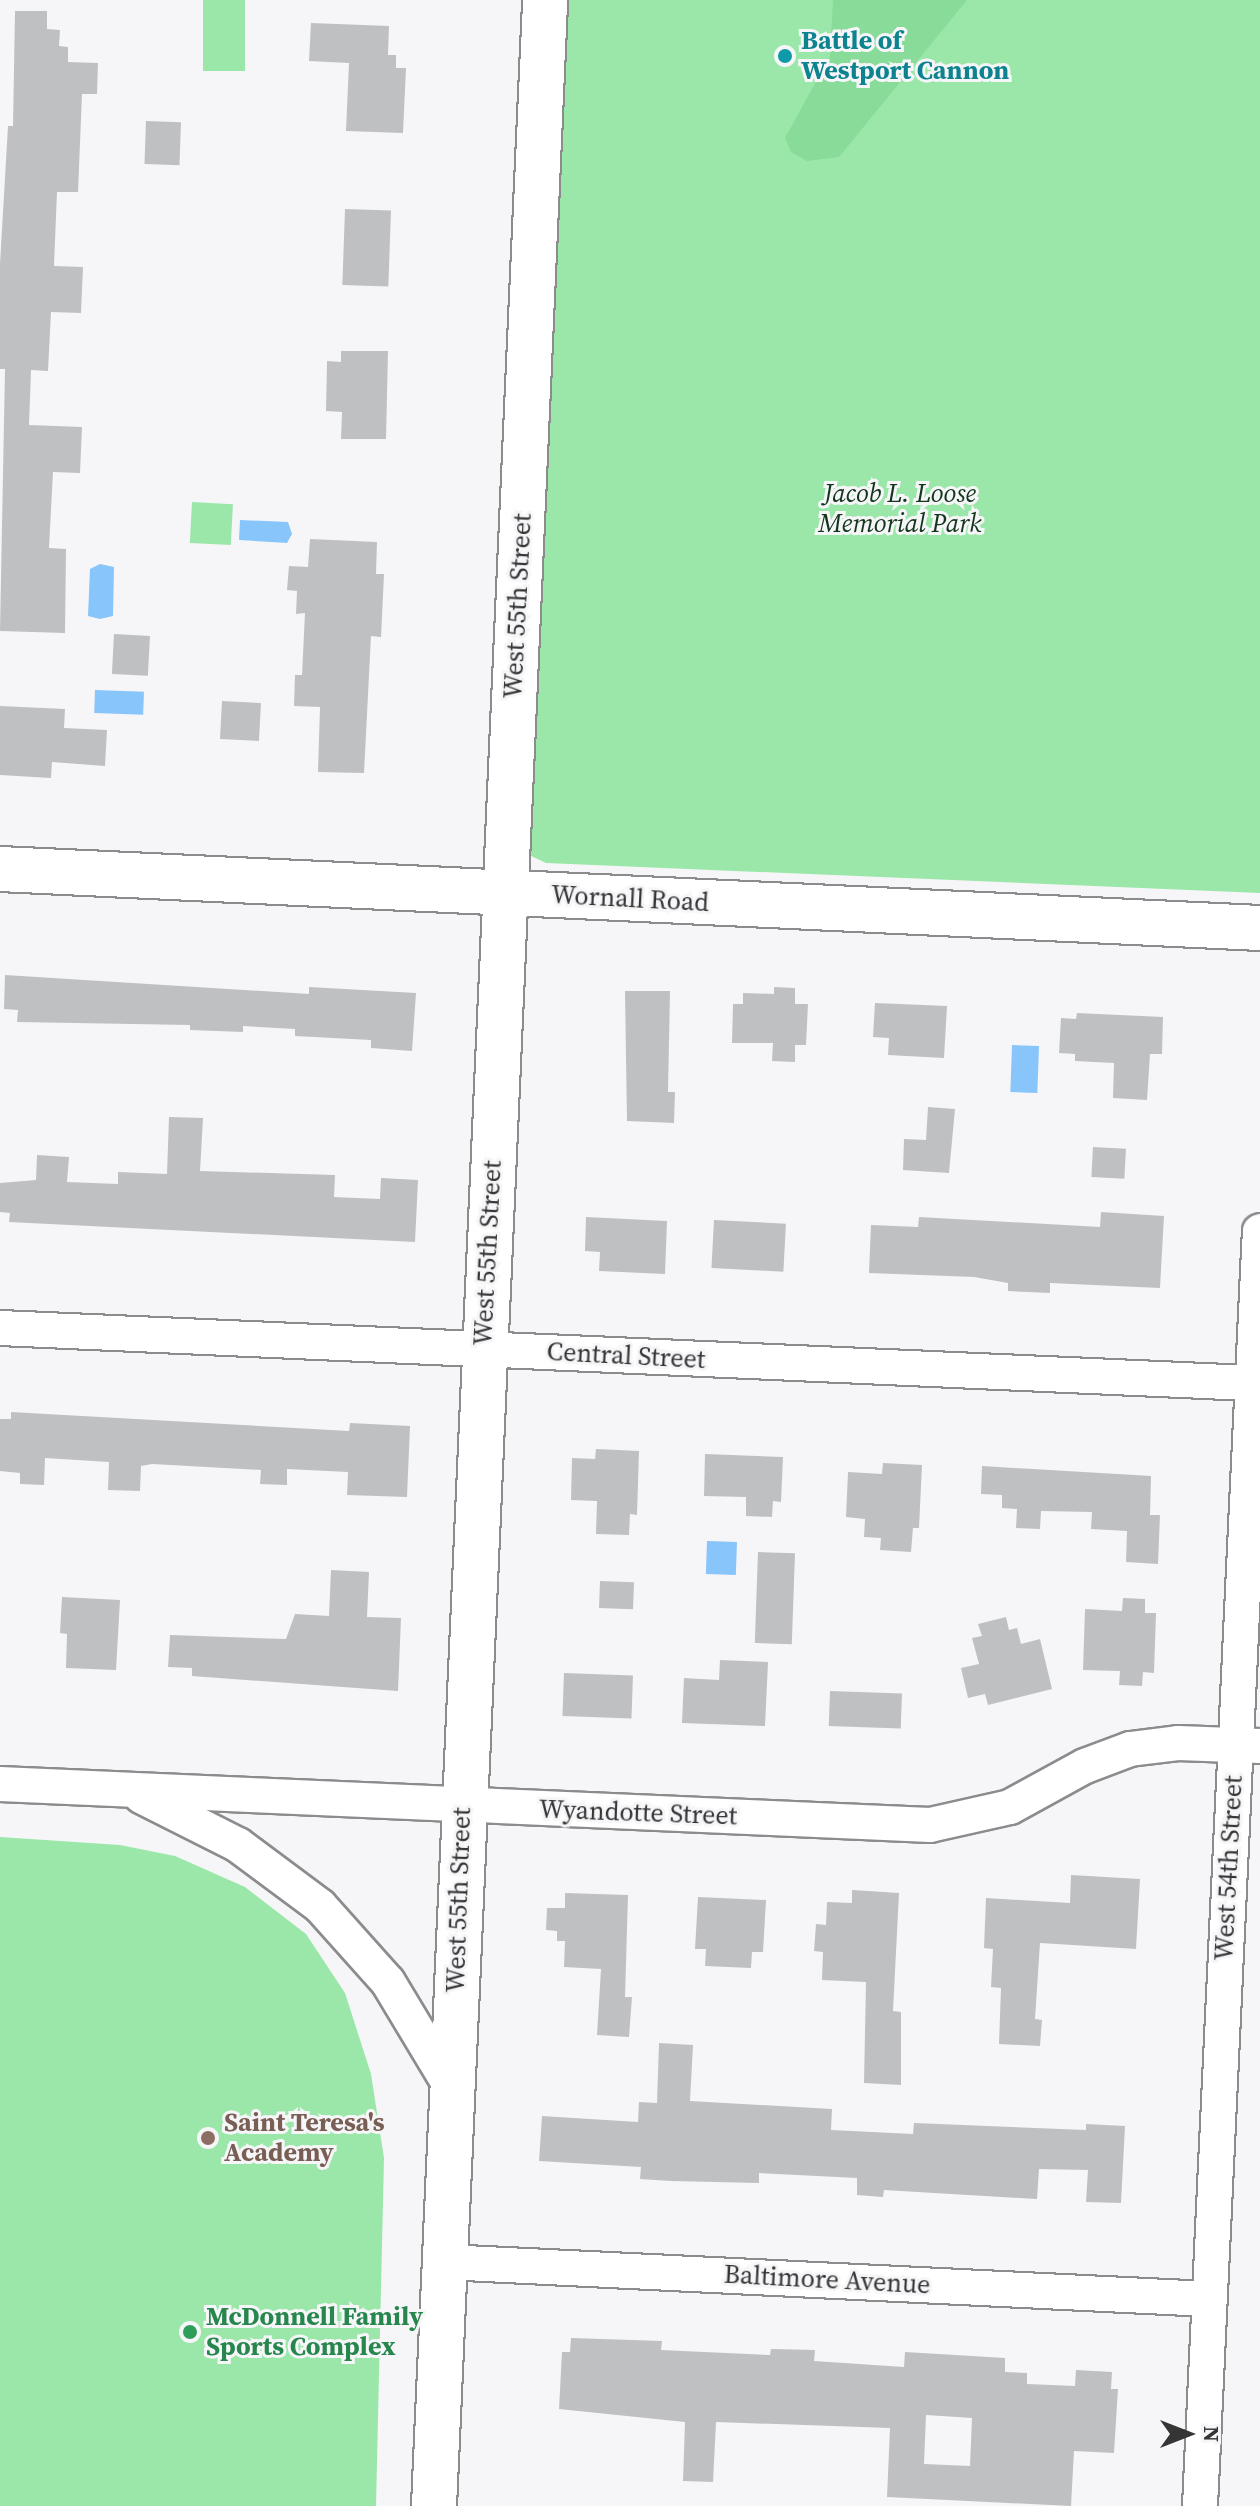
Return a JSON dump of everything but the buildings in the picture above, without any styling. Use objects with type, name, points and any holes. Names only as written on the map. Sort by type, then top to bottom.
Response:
[{"type":"main road","name":"West 55th Street","points":[[434,2506],[545,0]]},
{"type":"main road","name":"Wornall Road","points":[[0,869],[1260,928]]},
{"type":"street","name":"West 54th Street","points":[[1200,2506],[1209,2299],[1247,1745],[1252,1383],[1260,1231]]},
{"type":"street","name":"Central Street","points":[[0,1328],[1252,1383]]},
{"type":"street","name":"Wyandotte Street","points":[[0,1784],[464,1807],[930,1825],[1010,1807],[1085,1766],[1130,1749],[1178,1743],[1247,1745]]},
{"type":"street","points":[[130,1790],[238,1845],[320,1906],[388,1982],[451,2087]]},
{"type":"street","name":"Baltimore Avenue","points":[[444,2262],[1209,2299]]},
{"type":"green space","points":[[203,0],[245,0],[245,71],[203,71]]},
{"type":"green space","name":"Jacob L. Loose Memorial Park","points":[[562,0],[1260,0],[1260,893],[546,863],[529,855]]},
{"type":"green space","points":[[833,0],[967,0],[839,157],[807,161],[791,152],[785,138],[830,56]]},
{"type":"green space","points":[[192,502],[233,504],[231,545],[190,543]]},
{"type":"green space","name":"McDonnell Family Sports Complex","points":[[0,1837],[120,1845],[175,1856],[245,1887],[306,1934],[345,1993],[371,2074],[384,2158],[376,2506],[0,2506]]},
{"type":"water","points":[[240,520],[288,522],[292,534],[287,543],[239,540]]},
{"type":"water","points":[[100,564],[114,567],[113,616],[100,619],[88,616],[90,569]]},
{"type":"water","points":[[95,690],[144,692],[143,715],[94,713]]},
{"type":"water","points":[[1012,1045],[1039,1046],[1037,1093],[1010,1092]]},
{"type":"water","points":[[707,1541],[737,1542],[736,1575],[706,1574]]},
{"type":"place","name":"Battle of Westport Cannon","points":[[785,56]]},
{"type":"place","name":"Saint Teresa's Academy","points":[[208,2138]]},
{"type":"place","name":"McDonnell Family Sports Complex","points":[[190,2332]]}]
